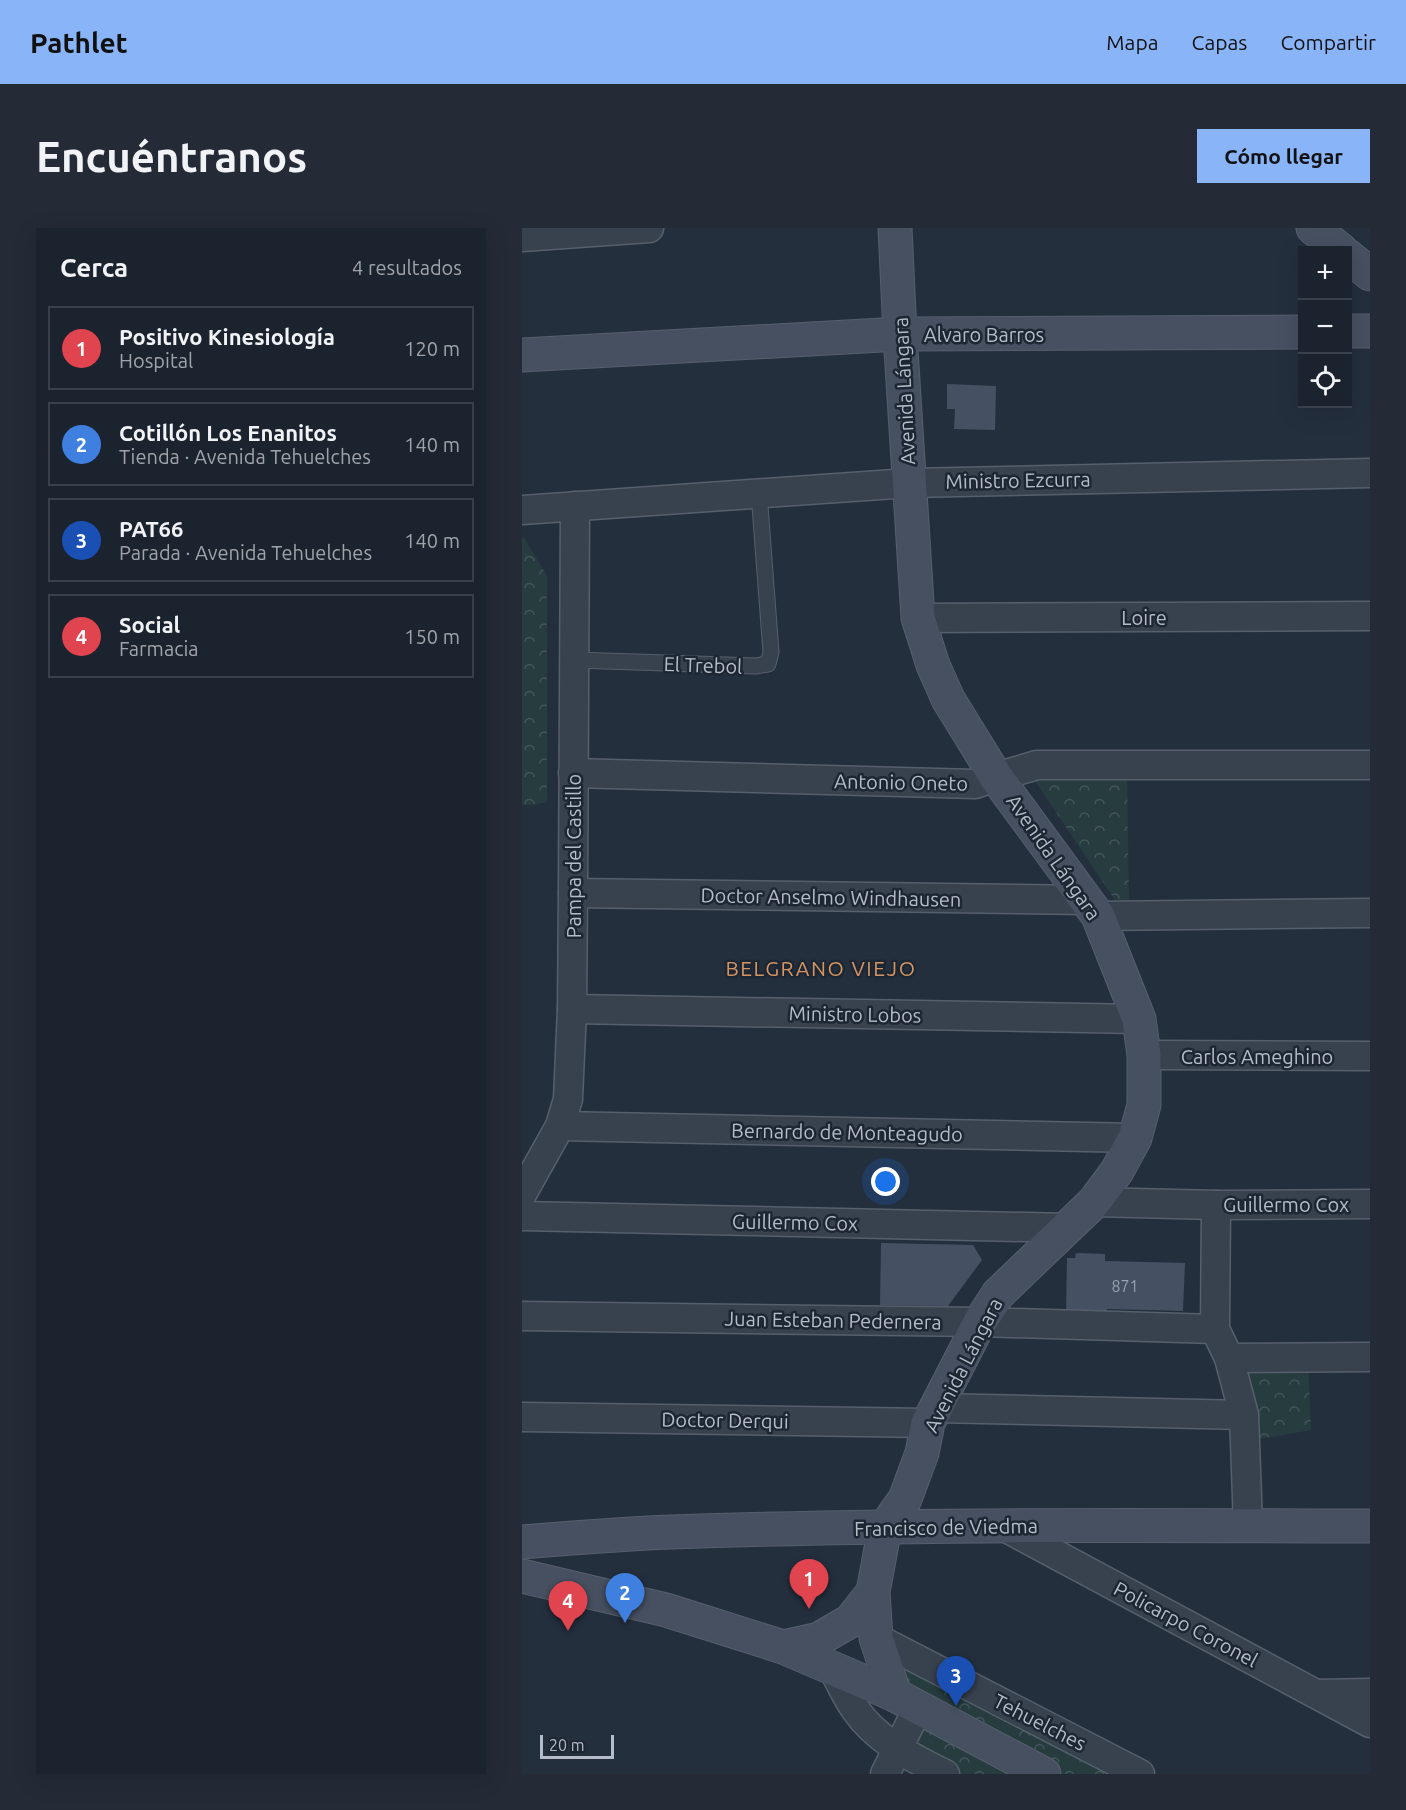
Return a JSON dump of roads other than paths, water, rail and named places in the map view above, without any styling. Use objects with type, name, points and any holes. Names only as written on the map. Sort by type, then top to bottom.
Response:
[{"type":"street","points":[[522,237],[649,228]]},
{"type":"street","name":"Avenida Lángara","points":[[885,1527],[904,1499],[922,1453],[932,1416],[980,1322],[998,1294],[1094,1202],[1117,1171],[1135,1138],[1144,1105],[1144,1055],[1139,1018],[1093,908],[996,777],[948,699],[933,664],[918,618],[900,334],[896,228]]},
{"type":"street","points":[[1313,228],[1336,246]]},
{"type":"street","points":[[1352,331],[1370,331]]},
{"type":"street","name":"Alvaro Barros","points":[[522,355],[900,334],[1298,332]]},
{"type":"street","name":"Ministro Ezcurra","points":[[522,510],[909,483],[1370,473]]},
{"type":"street","name":"Pampa del Castillo","points":[[522,1194],[560,1126],[568,1099],[572,1009],[575,506]]},
{"type":"street","name":"Loire","points":[[918,618],[1370,616]]},
{"type":"street","name":"Antonio Oneto","points":[[573,773],[975,784],[1037,765],[1370,765]]},
{"type":"street","name":"Doctor Anselmo Windhausen","points":[[573,893],[1370,914]]},
{"type":"street","name":"Ministro Lobos","points":[[572,1009],[1139,1018]]},
{"type":"street","name":"Carlos Ameghino","points":[[1144,1055],[1370,1056]]},
{"type":"street","name":"Bernardo de Monteagudo","points":[[560,1126],[1135,1138]]},
{"type":"street","name":"Guillermo Cox","points":[[1094,1202],[1216,1205],[1370,1204]]},
{"type":"street","points":[[1216,1205],[1215,1329],[1229,1358],[1244,1415],[1248,1526]]},
{"type":"street","name":"Guillermo Cox","points":[[522,1216],[1069,1228]]},
{"type":"street","name":"Juan Esteban Pedernera","points":[[522,1316],[980,1322],[1215,1329]]},
{"type":"street","points":[[1229,1358],[1370,1357]]},
{"type":"street","name":"Doctor Derqui","points":[[522,1417],[1244,1415]]},
{"type":"street","name":"Policarpo Coronel","points":[[1001,1525],[1370,1723]]},
{"type":"street","name":"Francisco de Viedma","points":[[522,1542],[670,1532],[885,1527],[1370,1526]]},
{"type":"street","points":[[885,1527],[873,1592],[876,1638],[906,1701],[892,1762]]},
{"type":"street","points":[[522,1576],[666,1610],[783,1647],[906,1701],[1044,1774]]},
{"type":"street","points":[[783,1647],[819,1639],[850,1621],[873,1592]]},
{"type":"street","name":"Tehuelches","points":[[876,1638],[1140,1774]]},
{"type":"street","points":[[832,1668],[855,1710],[876,1733],[892,1762],[945,1774]]},
{"type":"street","points":[[1315,1694],[1370,1693]]},
{"type":"lane","name":"El Trebol","points":[[575,660],[756,666],[768,664],[771,652],[759,493]]},
{"type":"place","name":"Positivo Kinesiología","points":[[809,1609]]},
{"type":"place","name":"Cotillón Los Enanitos","points":[[625,1623]]},
{"type":"place","name":"Social","points":[[568,1631]]},
{"type":"place","name":"PAT66","points":[[956,1706]]},
{"type":"district","name":"BELGRANO VIEJO","points":[[821,968]]}]
